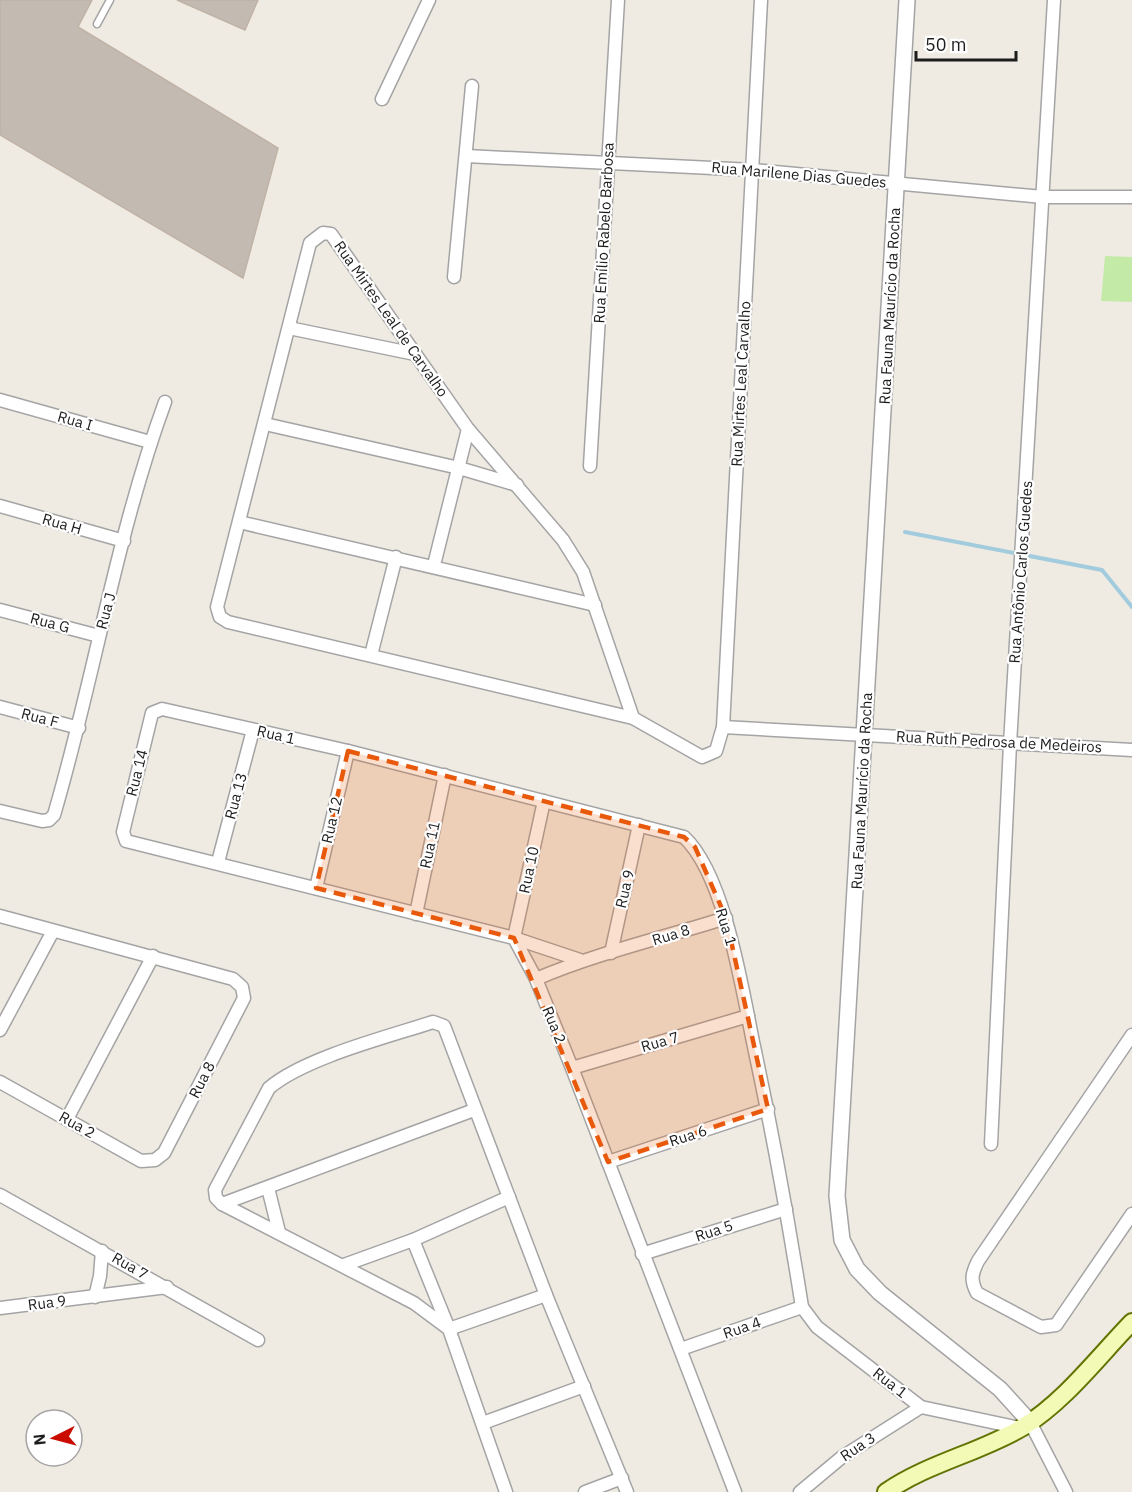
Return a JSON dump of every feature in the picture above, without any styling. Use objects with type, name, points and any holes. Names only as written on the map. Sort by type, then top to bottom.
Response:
[{"type":"main road","points":[[897,1489],[1025,1425],[1053,1404],[1132,1322]]},
{"type":"street","points":[[382,99],[429,0]]},
{"type":"street","name":"Rua Emílio Rabelo Barbosa","points":[[590,466],[618,0]]},
{"type":"street","name":"Rua Mirtes Leal Carvalho","points":[[702,757],[716,752],[723,727],[761,0]]},
{"type":"street","name":"Rua Fauna Maurício da Rocha","points":[[907,0],[837,1196],[842,1240],[857,1269],[880,1293],[1000,1389],[1066,1492]]},
{"type":"street","name":"Rua Antônio Carlos Guedes","points":[[991,1144],[1010,744],[1023,567],[1054,0]]},
{"type":"street","points":[[454,277],[472,86]]},
{"type":"street","name":"Rua Marilene Dias Guedes","points":[[466,156],[753,170],[1043,197],[1132,197]]},
{"type":"street","name":"Rua Mirtes Leal de Carvalho","points":[[633,718],[583,572],[563,540],[468,429],[331,234],[323,233],[310,243],[217,607],[220,617],[228,622],[633,718],[702,757]]},
{"type":"street","points":[[289,328],[415,354]]},
{"type":"street","name":"Rua I","points":[[0,400],[150,442]]},
{"type":"street","name":"Rua J","points":[[0,811],[42,821],[49,820],[54,815],[79,728],[99,636],[150,442],[165,402]]},
{"type":"street","points":[[265,424],[459,468],[518,485]]},
{"type":"street","points":[[434,565],[468,429]]},
{"type":"street","name":"Rua H","points":[[0,506],[124,541]]},
{"type":"street","points":[[239,522],[434,565],[595,604]]},
{"type":"street","points":[[371,655],[396,557]]},
{"type":"street","name":"Rua G","points":[[0,610],[99,636]]},
{"type":"street","name":"Rua F","points":[[0,707],[79,728]]},
{"type":"street","name":"Rua 1","points":[[156,710],[162,709],[348,751],[684,837],[695,848],[726,918],[768,1109],[802,1307],[816,1327],[921,1407],[1025,1425]]},
{"type":"street","name":"Rua 14","points":[[156,710],[152,713],[123,837],[126,841],[218,862]]},
{"type":"street","name":"Rua Ruth Pedrosa de Medeiros","points":[[723,727],[1132,750]]},
{"type":"street","name":"Rua 13","points":[[218,862],[253,729]]},
{"type":"street","name":"Rua 12","points":[[316,888],[348,751]]},
{"type":"street","name":"Rua 11","points":[[416,914],[445,775]]},
{"type":"street","name":"Rua 10","points":[[514,938],[544,801]]},
{"type":"street","name":"Rua 9","points":[[611,953],[639,825]]},
{"type":"street","points":[[218,862],[514,938],[580,960]]},
{"type":"street","points":[[0,916],[153,956],[67,1119]]},
{"type":"street","name":"Rua 8","points":[[536,979],[580,960],[611,953],[726,918]]},
{"type":"street","points":[[0,1030],[53,931]]},
{"type":"street","name":"Rua 2","points":[[514,938],[536,979],[572,1068],[735,1492]]},
{"type":"street","name":"Rua 8","points":[[153,956],[233,979],[242,987],[244,998],[164,1153],[155,1160]]},
{"type":"street","name":"Rua 7","points":[[572,1068],[748,1016]]},
{"type":"street","points":[[449,1329],[414,1303],[344,1264],[222,1204],[216,1198],[217,1182],[269,1088],[282,1077],[351,1049],[433,1022],[444,1026],[546,1295],[627,1492]]},
{"type":"street","points":[[1132,1035],[978,1261],[971,1274],[972,1284],[977,1293],[1041,1327],[1051,1327],[1056,1324],[1132,1214]]},
{"type":"street","name":"Rua 2","points":[[0,1082],[141,1161],[155,1160]]},
{"type":"street","name":"Rua 6","points":[[608,1162],[768,1109]]},
{"type":"street","points":[[222,1204],[474,1110]]},
{"type":"street","points":[[268,1188],[279,1233]]},
{"type":"street","name":"Rua 7","points":[[0,1195],[258,1340]]},
{"type":"street","points":[[344,1264],[414,1240],[509,1197]]},
{"type":"street","name":"Rua 5","points":[[642,1254],[786,1209]]},
{"type":"street","points":[[414,1240],[449,1329],[506,1492]]},
{"type":"street","points":[[95,1297],[102,1251]]},
{"type":"street","name":"Rua 9","points":[[0,1308],[167,1287]]},
{"type":"street","points":[[449,1329],[546,1295]]},
{"type":"street","name":"Rua 4","points":[[681,1349],[802,1307]]},
{"type":"street","points":[[483,1423],[584,1386]]},
{"type":"street","name":"Rua 3","points":[[800,1492],[842,1457],[921,1407]]},
{"type":"street","points":[[585,1492],[622,1478]]},
{"type":"lane","points":[[97,24],[110,0]]},
{"type":"highlighted area","points":[[348,751],[684,837],[695,847],[726,918],[768,1109],[608,1162],[514,938],[316,888]]},
{"type":"green space","points":[[1105,256],[1132,257],[1132,302],[1101,301]]},
{"type":"building","points":[[0,0],[92,0],[78,27],[278,148],[243,278],[0,135]]},
{"type":"building","points":[[177,0],[258,0],[245,30]]},
{"type":"waterway","points":[[905,532],[1102,570],[1132,607]]}]
